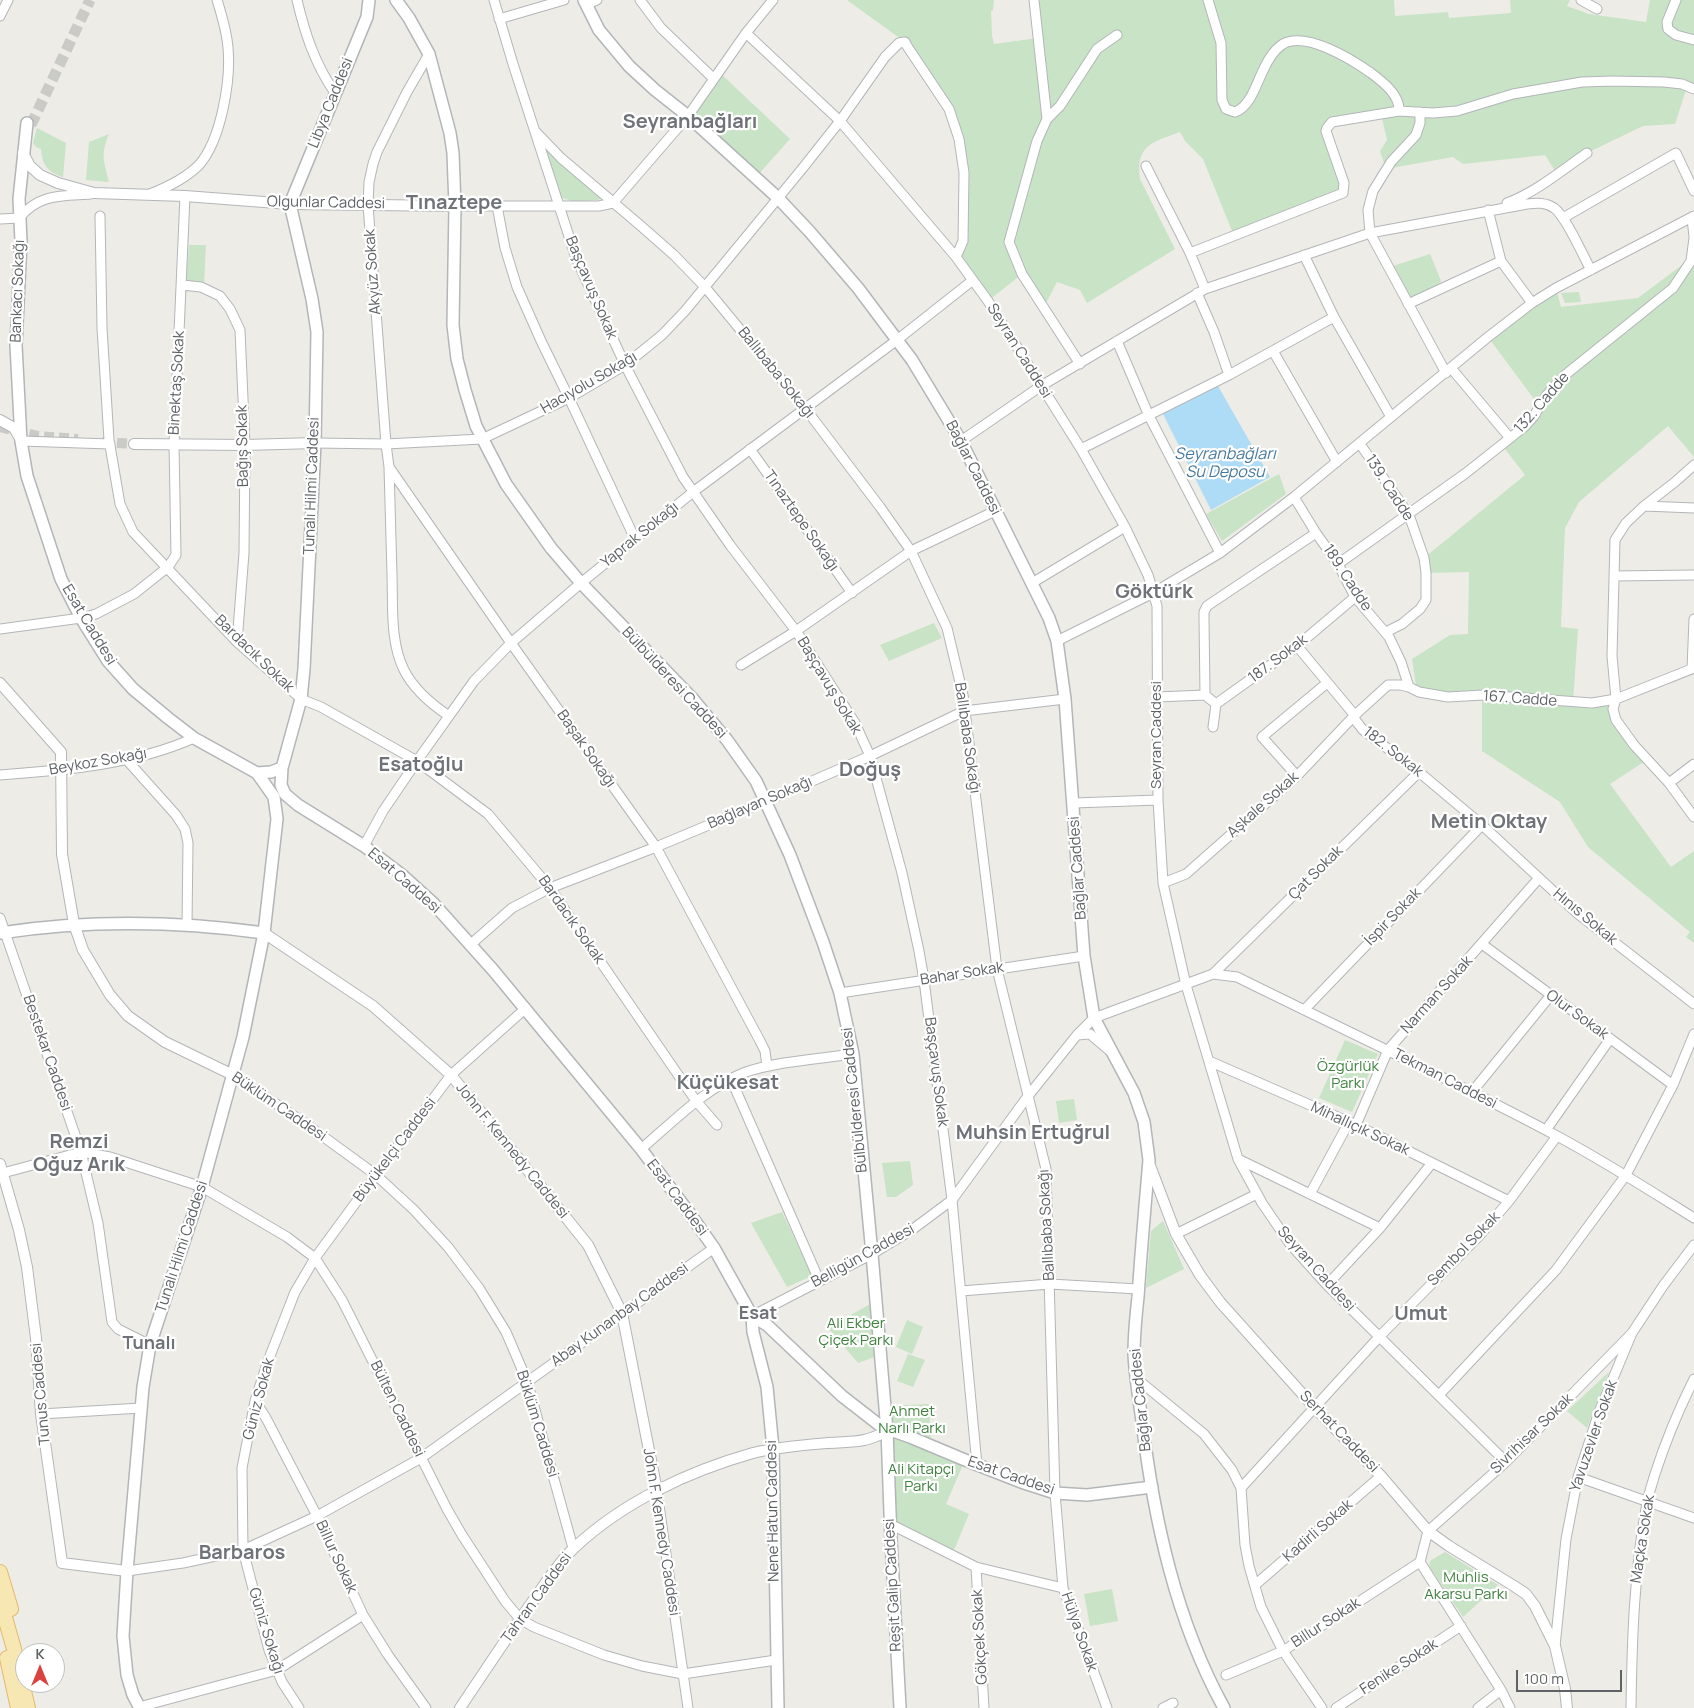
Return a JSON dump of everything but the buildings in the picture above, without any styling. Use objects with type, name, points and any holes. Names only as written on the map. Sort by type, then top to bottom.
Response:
[{"type":"main road","name":"Libya Caddesi","points":[[290,204],[367,17],[369,0]]},
{"type":"main road","name":"Bülbülderesi Caddesi","points":[[396,0],[409,18],[429,54],[450,133],[453,153],[455,206],[452,290],[455,342],[457,359],[465,390],[482,439],[524,512],[551,548],[581,583],[698,705],[750,772],[766,801],[790,855],[823,942],[840,993],[853,1054],[886,1431]]},
{"type":"main road","name":"Bağlar Caddesi","points":[[589,2],[599,30],[629,66],[688,116],[778,198],[858,288],[912,360],[962,441],[1049,618],[1057,642],[1065,699],[1084,956],[1094,1018],[1134,1093],[1140,1109],[1149,1160],[1134,1354],[1152,1487],[1168,1563],[1184,1616],[1196,1651],[1224,1708]]},
{"type":"main road","name":"Bankacı Sokağı","points":[[21,441],[16,345],[21,241],[19,218],[24,148],[29,124]]},
{"type":"main road","name":"Tunalı Hilmi Caddesi","points":[[282,768],[300,699],[304,669],[315,443],[317,326],[290,204]]},
{"type":"main road","name":"Esat Caddesi","points":[[21,441],[27,476],[58,570],[82,618],[108,661],[133,689],[194,738],[258,773]]},
{"type":"main road","name":"Esat Caddesi","points":[[282,768],[281,780],[283,789],[298,806],[364,846],[416,887],[470,945],[526,1008],[641,1150],[690,1214],[714,1248],[752,1316],[767,1325],[869,1419],[886,1431],[910,1437],[977,1465],[1055,1493],[1087,1495],[1152,1487]]},
{"type":"main road","points":[[258,773],[282,768]]},
{"type":"main road","name":"Tunalı Hilmi Caddesi","points":[[139,1708],[127,1675],[124,1652],[124,1610],[141,1408],[150,1345],[202,1187],[233,1075],[243,1037],[264,933],[277,819],[274,796],[258,773]]},
{"type":"main road","points":[[277,819],[286,810],[298,806]]},
{"type":"main road","name":"John F. Kennedy Caddesi","points":[[2,933],[74,924],[187,925],[264,933]]},
{"type":"main road","name":"Nene Hatun Caddesi","points":[[752,1316],[753,1332],[767,1387],[773,1449],[778,1708]]},
{"type":"main road","name":"Reşit Galip Caddesi","points":[[886,1431],[900,1708]]},
{"type":"main road","points":[[0,1572],[21,1643]]},
{"type":"main road","points":[[0,1600],[28,1708]]},
{"type":"main road","points":[[0,1633],[18,1708]]},
{"type":"main road","points":[[0,1662],[9,1708]]},
{"type":"main road","points":[[33,1693],[36,1708]]},
{"type":"street","points":[[149,194],[180,180],[194,169],[205,156],[217,132],[224,102],[229,57],[226,32],[217,0]]},
{"type":"street","points":[[297,0],[314,59],[322,75],[335,93]]},
{"type":"street","name":"Başçavuş Sokak","points":[[494,0],[576,258],[625,365],[683,477],[730,545],[796,631],[855,724],[870,756],[902,873],[924,980],[952,1200],[977,1465]]},
{"type":"street","points":[[499,19],[564,0]]},
{"type":"street","points":[[640,0],[661,28],[714,79]]},
{"type":"street","points":[[613,203],[688,116],[746,33],[773,0]]},
{"type":"street","points":[[1034,0],[1047,119]]},
{"type":"street","points":[[1208,0],[1221,43],[1222,100],[1226,110],[1236,112],[1244,107],[1274,51],[1288,42],[1298,41],[1318,44],[1332,50],[1369,72],[1396,96],[1399,103],[1399,111]]},
{"type":"street","points":[[1581,0],[1597,9]]},
{"type":"street","points":[[1676,0],[1667,22],[1668,29],[1676,35],[1694,40]]},
{"type":"street","points":[[0,16],[5,2]]},
{"type":"street","name":"Seyran Caddesi","points":[[746,33],[840,121],[956,257],[988,301],[1081,449],[1125,527],[1148,575],[1157,606],[1158,800],[1163,883],[1186,985],[1238,1159],[1257,1194],[1290,1244],[1327,1285],[1506,1462]]},
{"type":"street","points":[[1080,364],[1022,274],[1010,242],[1037,141],[1047,119],[1060,106],[1097,49],[1117,35]]},
{"type":"street","name":"Hacıyolu Sokağı","points":[[134,444],[386,444],[482,439],[569,398],[625,365],[662,335],[705,287],[778,198],[840,121],[885,57],[899,43],[904,42],[949,110],[959,139],[964,173],[963,241],[956,257]]},
{"type":"street","name":"Akyüz Sokak","points":[[386,444],[368,205],[369,182],[377,152],[407,92],[429,54]]},
{"type":"street","points":[[1190,253],[1340,194],[1344,190],[1344,183],[1326,131],[1332,122],[1399,111],[1433,114],[1457,110],[1513,94],[1582,82],[1613,80],[1664,82],[1682,84],[1694,89]]},
{"type":"street","points":[[1420,112],[1420,123],[1416,135],[1391,162],[1373,191],[1368,210],[1370,232],[1408,304],[1449,371],[1510,438]]},
{"type":"street","name":"Ballıbaba Sokağı","points":[[535,131],[561,158],[674,255],[705,287],[805,408],[880,507],[911,551],[947,628],[963,696],[997,969],[1046,1169],[1055,1493]]},
{"type":"street","name":"Olgunlar Caddesi","points":[[24,148],[30,166],[40,175],[94,193]]},
{"type":"street","points":[[1488,210],[1524,195],[1548,181],[1587,153]]},
{"type":"street","points":[[1564,218],[1676,153],[1694,191]]},
{"type":"street","points":[[1146,166],[1190,253],[1229,376]]},
{"type":"street","name":"Olgunlar Caddesi","points":[[19,218],[31,205],[44,199],[64,195],[94,193],[186,196],[290,204],[599,206],[613,203]]},
{"type":"street","name":"Binektaş Sokak","points":[[168,567],[176,555],[174,445],[186,196]]},
{"type":"street","points":[[962,441],[1041,386],[1201,291],[1370,232],[1488,210],[1537,203],[1548,204],[1556,208],[1564,218],[1591,270]]},
{"type":"street","points":[[497,206],[505,248],[517,287],[634,540]]},
{"type":"street","points":[[1488,210],[1501,261],[1532,303]]},
{"type":"street","name":"Bardacık Sokak","points":[[100,216],[102,328],[110,444],[120,504],[133,532],[237,642],[300,699],[322,707],[417,761],[488,814],[550,888],[696,1101],[717,1125]]},
{"type":"street","points":[[1057,642],[1153,593],[1220,553],[1294,497],[1449,371],[1484,340],[1532,303],[1693,217]]},
{"type":"street","name":"132. Cadde","points":[[1338,564],[1409,515],[1510,438],[1534,416],[1546,396],[1565,375],[1673,288],[1691,261],[1694,238],[1693,217]]},
{"type":"street","points":[[0,219],[19,218]]},
{"type":"street","points":[[1304,255],[1334,317],[1391,417]]},
{"type":"street","points":[[1408,304],[1501,261]]},
{"type":"street","name":"Yaprak Sokağı","points":[[364,846],[383,811],[476,678],[511,644],[581,583],[693,492],[897,340],[973,280]]},
{"type":"street","name":"Bağış Sokak","points":[[182,285],[201,287],[220,296],[230,308],[240,330],[245,445],[244,553],[237,642]]},
{"type":"street","points":[[1081,449],[1229,376],[1334,317]]},
{"type":"street","points":[[1117,341],[1149,416],[1220,553]]},
{"type":"street","points":[[1273,351],[1337,462]]},
{"type":"street","points":[[0,420],[14,428],[21,441],[110,444]]},
{"type":"street","name":"Başak Sokağı","points":[[386,444],[389,467],[511,644],[656,847],[762,1046],[767,1066]]},
{"type":"street","name":"139. Cadde","points":[[1360,444],[1409,515],[1424,558],[1426,600],[1402,624],[1386,632]]},
{"type":"street","name":"Tınaztepe Sokağı","points":[[750,449],[852,593]]},
{"type":"street","points":[[1694,465],[1626,523],[1615,540],[1612,656],[1616,699],[1613,709],[1616,720],[1640,753],[1669,783],[1694,817]]},
{"type":"street","points":[[389,467],[393,617],[396,648],[404,670],[414,686],[428,702],[449,716]]},
{"type":"street","name":"189. Cadde","points":[[1294,497],[1338,564],[1356,597],[1386,632],[1401,662],[1409,687]]},
{"type":"street","points":[[1644,506],[1694,508]]},
{"type":"street","points":[[741,665],[796,631],[911,551],[995,511]]},
{"type":"street","points":[[1032,583],[1125,527]]},
{"type":"street","points":[[1205,694],[1204,612],[1207,606],[1316,533]]},
{"type":"street","points":[[0,629],[82,618],[96,614],[134,594],[168,567]]},
{"type":"street","points":[[1614,576],[1694,575]]},
{"type":"street","name":"187. Sokak","points":[[1216,704],[1297,646],[1356,597]]},
{"type":"street","points":[[1693,669],[1694,619]]},
{"type":"street","name":"182. Sokak","points":[[1297,646],[1354,716],[1356,722],[1363,730],[1419,772],[1482,825]]},
{"type":"street","name":"167. Cadde","points":[[1354,716],[1388,686],[1400,685],[1419,692],[1448,697],[1483,695],[1592,703],[1616,699],[1693,669]]},
{"type":"street","name":"Büklüm Caddesi","points":[[0,683],[61,752],[62,854],[74,924],[83,950],[110,995],[128,1016],[165,1042],[233,1075],[306,1124],[376,1175],[414,1210],[448,1247],[479,1288],[506,1332],[527,1381],[573,1548]]},
{"type":"street","points":[[1297,776],[1262,737],[1327,683]]},
{"type":"street","points":[[1157,697],[1205,694],[1216,704],[1214,728]]},
{"type":"street","name":"Bağlayan Sokağı","points":[[470,945],[512,908],[550,888],[656,847],[766,801],[870,756],[964,711],[1065,699]]},
{"type":"street","name":"Aşkale Sokak","points":[[1163,883],[1186,874],[1297,776],[1354,716]]},
{"type":"street","name":"Beykoz Sokağı","points":[[0,776],[61,771],[126,760],[177,746],[194,738]]},
{"type":"street","points":[[126,760],[176,814],[185,829],[188,843],[187,925]]},
{"type":"street","points":[[1669,783],[1694,764]]},
{"type":"street","name":"Çat Sokak","points":[[1213,974],[1419,772]]},
{"type":"street","points":[[1074,804],[1158,800]]},
{"type":"street","name":"Hınıs Sokak","points":[[1482,825],[1578,914],[1694,1004]]},
{"type":"street","name":"İspir Sokak","points":[[1304,1010],[1482,825]]},
{"type":"street","name":"Narman Sokak","points":[[1310,1194],[1352,1123],[1388,1050],[1538,878]]},
{"type":"street","name":"Bestekar Caddesi","points":[[0,918],[2,933],[81,1152],[98,1222],[112,1322],[118,1329],[150,1345]]},
{"type":"street","name":"John F. Kennedy Caddesi","points":[[264,933],[373,1006],[451,1076],[588,1245],[622,1314],[657,1491],[688,1708]]},
{"type":"street","name":"Olur Sokak","points":[[1482,944],[1673,1085]]},
{"type":"street","name":"Bahar Sokak","points":[[840,993],[1084,956]]},
{"type":"street","name":"Tekman Caddesi","points":[[1094,1018],[1213,974],[1237,977],[1388,1050],[1546,1130],[1626,1175],[1694,1218]]},
{"type":"street","points":[[1472,1092],[1550,995]]},
{"type":"street","name":"Büyükelçi Caddesi","points":[[315,1258],[451,1076],[526,1008]]},
{"type":"street","name":"Belligün Caddesi","points":[[752,1316],[872,1254],[913,1229],[952,1200],[1028,1096],[1077,1035],[1094,1018]]},
{"type":"street","name":"Bağlar Caddesi","points":[[1077,1035],[1086,1034],[1094,1036],[1114,1056]]},
{"type":"street","points":[[1439,1395],[1556,1270],[1626,1175],[1673,1085],[1694,1034]]},
{"type":"street","points":[[1546,1130],[1610,1039]]},
{"type":"street","points":[[641,1150],[696,1101],[746,1072],[767,1066],[853,1054]]},
{"type":"street","name":"Mihallıçık Sokak","points":[[1209,1061],[1352,1123],[1509,1201]]},
{"type":"street","points":[[731,1079],[819,1280]]},
{"type":"street","name":"Sembol Sokak","points":[[1241,1488],[1379,1337],[1479,1236],[1509,1201],[1557,1136]]},
{"type":"street","name":"Bülten Caddesi","points":[[2,1169],[81,1152],[110,1156],[202,1187],[288,1237],[315,1258],[342,1300],[462,1535],[505,1601],[520,1619],[552,1635],[604,1655],[683,1674],[776,1660]]},
{"type":"street","points":[[1238,1159],[1380,1228]]},
{"type":"street","name":"Serhat Caddesi","points":[[1149,1160],[1176,1234],[1200,1275],[1220,1302],[1314,1407],[1381,1476],[1428,1531],[1526,1594],[1536,1606],[1555,1646]]},
{"type":"street","points":[[1327,1285],[1380,1228],[1432,1163]]},
{"type":"street","name":"Tunus Caddesi","points":[[2,1169],[25,1258],[36,1338],[41,1414],[62,1563],[126,1570]]},
{"type":"street","points":[[1176,1234],[1257,1194]]},
{"type":"street","name":"Yavuzevler Sokak","points":[[1567,1708],[1555,1646],[1566,1538],[1578,1477],[1600,1412],[1632,1333],[1668,1279],[1694,1245]]},
{"type":"street","name":"Abay Kunanbay Caddesi","points":[[126,1570],[183,1563],[243,1550],[317,1516],[421,1458],[714,1248]]},
{"type":"street","name":"Güniz Sokak","points":[[243,1550],[242,1468],[256,1401],[268,1361],[295,1292],[315,1258]]},
{"type":"street","points":[[961,1291],[1050,1284],[1138,1289]]},
{"type":"street","name":"Sivrihisar Sokak","points":[[1428,1531],[1506,1462],[1632,1333]]},
{"type":"street","points":[[1137,1379],[1204,1434],[1232,1470],[1241,1488],[1245,1545],[1261,1607],[1283,1651],[1322,1708]]},
{"type":"street","name":"Maçka Sokak","points":[[1632,1708],[1632,1633],[1636,1575],[1647,1502],[1667,1437],[1694,1379]]},
{"type":"street","name":"Billur Sokak","points":[[256,1401],[317,1516],[363,1614],[388,1655],[426,1708]]},
{"type":"street","points":[[41,1414],[141,1408]]},
{"type":"street","name":"Tahran Caddesi","points":[[460,1708],[520,1619],[573,1548],[611,1518],[657,1491],[707,1469],[773,1449],[863,1441],[886,1431]]},
{"type":"street","name":"Kadirli Sokak","points":[[1255,1585],[1381,1476]]},
{"type":"street","points":[[1578,1477],[1694,1518]]},
{"type":"street","name":"Hülya Sokak","points":[[1055,1493],[1063,1588],[1107,1708]]},
{"type":"street","points":[[890,1524],[976,1567],[1063,1588]]},
{"type":"street","points":[[1428,1531],[1420,1562],[1501,1690],[1510,1708]]},
{"type":"street","name":"Güniz Sokağı","points":[[243,1550],[269,1650],[276,1670],[298,1708]]},
{"type":"street","name":"Billur Sokak","points":[[1226,1675],[1283,1651],[1420,1562]]},
{"type":"street","name":"Gökçek Sokak","points":[[976,1567],[984,1708]]},
{"type":"street","points":[[139,1708],[276,1670],[363,1614]]},
{"type":"street","name":"Fenike Sokak","points":[[1336,1708],[1461,1626]]},
{"type":"street","points":[[1478,1708],[1501,1690]]},
{"type":"street","points":[[1164,1708],[1173,1703]]},
{"type":"green space","points":[[847,0],[994,0],[993,10],[991,11],[994,44],[1038,38],[1034,0],[1394,0],[1395,16],[1448,12],[1449,18],[1511,13],[1510,0],[1570,0],[1567,6],[1589,14],[1646,22],[1650,0],[1694,0],[1694,89],[1687,87],[1675,124],[1643,126],[1587,153],[1557,174],[1545,155],[1463,164],[1453,157],[1386,169],[1380,151],[1387,140],[1381,114],[1327,128],[1344,190],[1234,236],[1203,159],[1185,141],[1180,132],[1148,146],[1140,159],[1139,168],[1140,179],[1175,249],[1087,303],[1080,290],[1057,282],[1044,307],[1022,274],[988,301],[956,257],[963,241],[964,173],[949,109],[905,42]]},
{"type":"green space","points":[[719,72],[790,139],[756,177],[688,116]]},
{"type":"green space","points":[[37,128],[66,143],[63,177],[53,173],[46,167],[41,149],[33,143]]},
{"type":"green space","points":[[109,134],[104,147],[104,163],[109,182],[86,180],[89,142]]},
{"type":"green space","points":[[542,142],[601,198],[598,200],[575,202],[559,197]]},
{"type":"green space","points":[[189,245],[206,245],[204,284],[186,283]]},
{"type":"green space","points":[[1430,254],[1441,281],[1411,299],[1393,266]]},
{"type":"green space","points":[[1694,256],[1694,457],[1668,426],[1579,502],[1565,528],[1561,627],[1578,629],[1573,702],[1616,699],[1613,709],[1647,760],[1610,784],[1671,867],[1694,851],[1694,943],[1686,937],[1690,932],[1588,847],[1560,802],[1482,751],[1482,695],[1448,697],[1416,686],[1412,659],[1450,635],[1468,634],[1469,572],[1426,573],[1424,558],[1525,475],[1502,445],[1540,407],[1488,337],[1556,288],[1561,307],[1638,298]]},
{"type":"green space","points":[[1579,292],[1581,302],[1565,303],[1561,293]]},
{"type":"green space","points":[[1279,474],[1286,494],[1222,541],[1206,514]]},
{"type":"green space","points":[[934,623],[942,638],[889,661],[880,645]]},
{"type":"green space","name":"Özgürlük Parkı","points":[[1345,1040],[1378,1054],[1352,1112],[1319,1098]]},
{"type":"green space","points":[[1074,1099],[1077,1120],[1059,1123],[1056,1101]]},
{"type":"green space","points":[[910,1161],[913,1185],[896,1197],[887,1197],[882,1163]]},
{"type":"green space","points":[[782,1212],[812,1276],[787,1287],[751,1223]]},
{"type":"green space","points":[[1163,1221],[1184,1269],[1146,1288],[1151,1231]]},
{"type":"green space","name":"Ali Ekber Çiçek Parkı","points":[[870,1304],[877,1356],[858,1363],[828,1328]]},
{"type":"green space","points":[[907,1320],[923,1327],[912,1354],[896,1347]]},
{"type":"green space","points":[[908,1354],[925,1360],[913,1387],[897,1381]]},
{"type":"green space","points":[[1609,1372],[1587,1428],[1567,1411]]},
{"type":"green space","name":"Ali Kitapçı Parkı","points":[[929,1404],[931,1446],[965,1460],[946,1504],[969,1514],[952,1555],[890,1524],[885,1406]]},
{"type":"green space","name":"Muhlis Akarsu Parkı","points":[[1445,1552],[1498,1585],[1463,1617],[1429,1566],[1430,1561]]},
{"type":"green space","points":[[1112,1589],[1118,1621],[1090,1626],[1084,1594]]},
{"type":"water","name":"Seyranbağları Su Deposu","points":[[1218,386],[1270,477],[1211,510],[1163,414]]},
{"type":"tunnel","points":[[31,125],[90,0]]},
{"type":"tunnel","points":[[0,427],[38,436],[78,439]]},
{"type":"tunnel","points":[[102,442],[134,444]]},
{"type":"district","name":"Seyranbağları","points":[[690,122]]},
{"type":"district","name":"Tınaztepe","points":[[454,203]]},
{"type":"district","name":"Göktürk","points":[[1154,592]]},
{"type":"district","name":"Esatoğlu","points":[[421,765]]},
{"type":"district","name":"Doğuş","points":[[870,770]]},
{"type":"district","name":"Metin Oktay","points":[[1489,822]]},
{"type":"district","name":"Küçükesat","points":[[728,1083]]},
{"type":"district","name":"Muhsin Ertuğrul","points":[[1033,1133]]},
{"type":"district","name":"Remzi Oğuz Arık","points":[[79,1154]]},
{"type":"district","name":"Esat","points":[[758,1314]]},
{"type":"district","name":"Umut","points":[[1421,1314]]},
{"type":"district","name":"Tunalı","points":[[149,1344]]},
{"type":"district","name":"Barbaros","points":[[242,1553]]},
{"type":"park label","name":"Ahmet Narlı Parkı","points":[[912,1420]]}]
